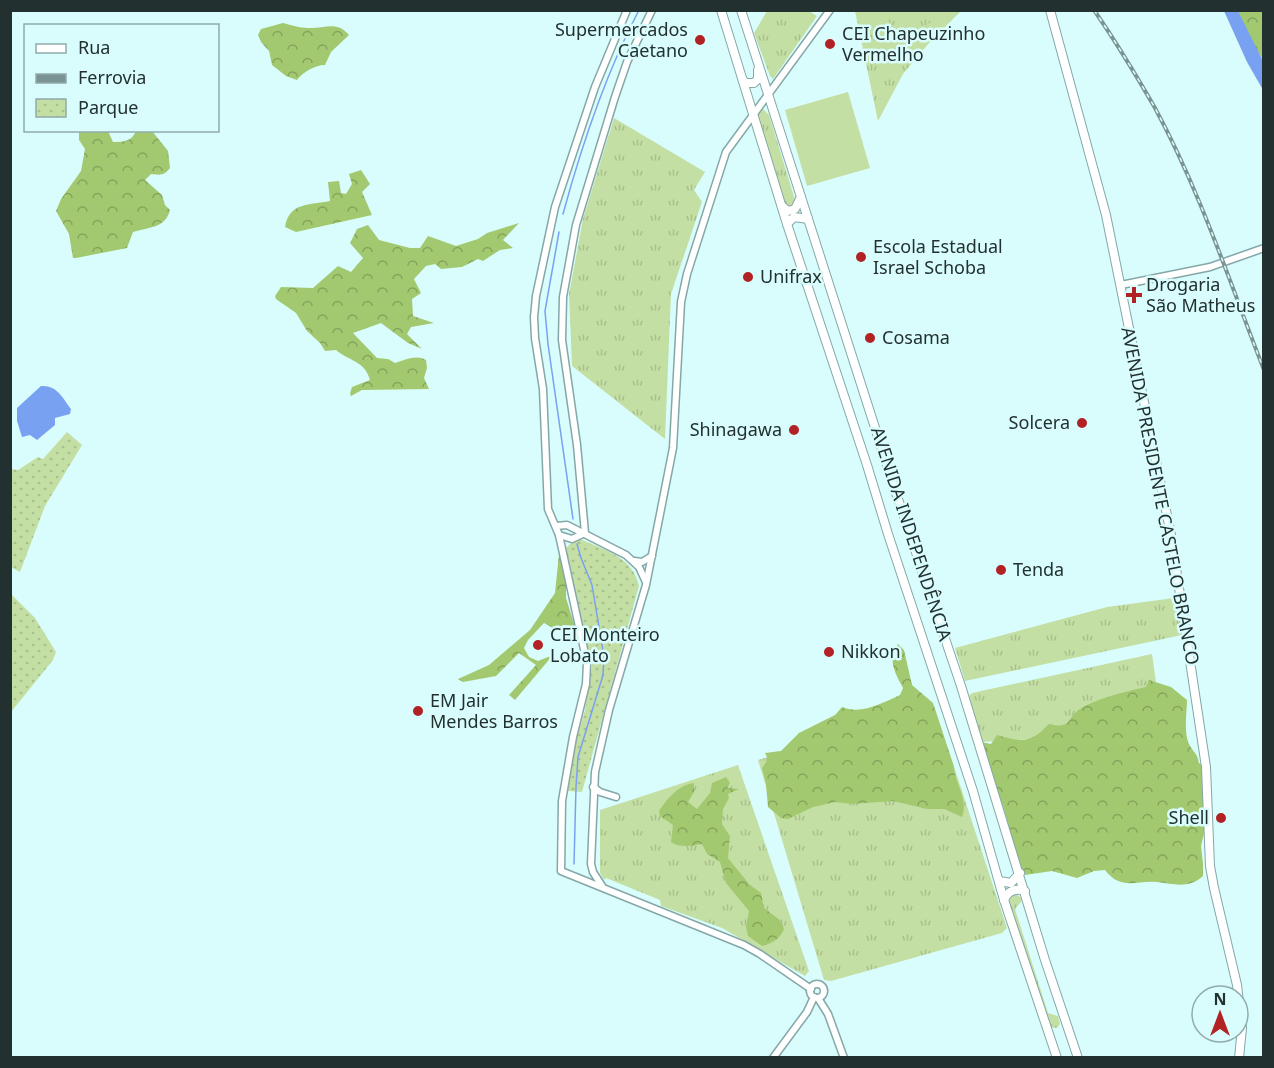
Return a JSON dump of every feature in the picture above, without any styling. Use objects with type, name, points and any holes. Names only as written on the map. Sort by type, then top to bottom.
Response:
[{"type":"main road","name":"AVENIDA INDEPENDÊNCIA","points":[[721,10],[752,116],[969,780],[1004,900],[1057,1058]]},
{"type":"main road","name":"AVENIDA PRESIDENTE CASTELO BRANCO","points":[[1050,10],[1106,215],[1171,535],[1206,766],[1212,877],[1238,985],[1242,1028],[1239,1058]]},
{"type":"main road","points":[[1053,20],[1056,10]]},
{"type":"main road","name":"AVENIDA INDEPENDÊNCIA","points":[[741,12],[895,490],[961,686],[1045,960],[1078,1058]]},
{"type":"main road","points":[[742,80],[749,84],[754,83],[758,79],[758,64]]},
{"type":"main road","points":[[782,205],[788,211],[795,209],[801,197]]},
{"type":"main road","points":[[787,224],[794,217],[808,219]]},
{"type":"main road","points":[[999,881],[1011,883],[1020,873]]},
{"type":"main road","points":[[1004,900],[1006,894],[1011,891],[1025,891]]},
{"type":"street","points":[[627,10],[595,87],[551,219],[534,317],[543,389],[548,509],[559,535],[587,663],[586,684],[573,737],[562,801],[561,871],[744,945],[811,989],[825,1008]]},
{"type":"street","points":[[585,533],[562,340],[563,297],[576,225],[615,97],[627,62],[652,10]]},
{"type":"street","points":[[604,889],[597,880],[591,864],[593,787],[609,710],[646,585],[673,448],[683,289],[726,152],[830,10]]},
{"type":"street","points":[[1121,285],[1210,267],[1263,248]]},
{"type":"street","points":[[556,526],[567,525],[585,533],[634,561],[645,578],[646,585]]},
{"type":"street","points":[[559,535],[573,539],[585,533]]},
{"type":"street","points":[[634,561],[642,561],[652,556]]},
{"type":"street","points":[[593,787],[616,797]]},
{"type":"street","points":[[811,989],[814,985],[824,988],[825,1008],[844,1058]]},
{"type":"street","points":[[773,1058],[816,997],[824,993]]},
{"type":"green space","points":[[767,11],[809,11],[817,16],[773,79],[754,33]]},
{"type":"green space","points":[[855,11],[961,11],[929,43],[903,74],[878,121]]},
{"type":"green space","points":[[874,11],[880,11],[894,26],[911,30],[928,24],[943,11],[949,11],[933,29],[925,33],[908,34],[892,29]]},
{"type":"green space","points":[[1229,11],[1263,11],[1262,58]]},
{"type":"green space","points":[[283,23],[305,28],[335,26],[349,35],[331,52],[325,65],[317,66],[302,74],[297,80],[286,76],[272,65],[269,51],[258,35],[261,29]]},
{"type":"green space","points":[[848,92],[870,168],[807,186],[785,110]]},
{"type":"green space","points":[[762,108],[769,115],[796,203],[789,208],[783,205],[756,115]]},
{"type":"green space","points":[[614,118],[705,172],[694,190],[702,202],[671,294],[665,439],[572,366],[569,294],[583,219]]},
{"type":"green space","points":[[79,132],[108,132],[113,142],[121,142],[132,137],[135,132],[153,132],[168,151],[170,168],[162,174],[151,174],[145,180],[162,195],[165,205],[170,210],[168,216],[160,224],[133,232],[127,248],[73,258],[69,234],[56,211],[61,199],[81,171],[85,149],[79,140]]},
{"type":"green space","points":[[361,170],[370,184],[362,192],[372,215],[296,232],[285,227],[287,219],[296,209],[308,204],[330,201],[328,182],[339,181],[341,193],[346,194],[352,184],[349,174]]},
{"type":"green space","points":[[519,223],[503,240],[513,248],[500,250],[483,261],[478,259],[462,267],[441,269],[435,264],[426,266],[414,279],[421,293],[412,299],[413,316],[434,323],[411,327],[407,334],[422,349],[408,343],[381,323],[353,333],[377,358],[388,359],[395,363],[415,358],[426,360],[427,368],[424,378],[429,389],[362,390],[351,396],[352,387],[370,380],[368,374],[356,362],[336,350],[325,351],[307,331],[296,313],[275,296],[281,287],[313,288],[338,266],[351,272],[363,258],[350,243],[357,229],[368,225],[379,240],[410,248],[420,248],[428,236],[456,246]]},
{"type":"green space","points":[[67,432],[82,445],[45,506],[20,572],[11,567],[10,469],[18,470],[38,457],[43,459]]},
{"type":"green space","points":[[580,539],[624,561],[636,576],[639,586],[582,792],[568,791],[592,666],[566,548]]},
{"type":"green space","points":[[562,553],[566,598],[575,627],[565,625],[553,628],[544,623],[528,640],[524,648],[529,657],[538,661],[553,655],[515,700],[509,695],[536,665],[519,653],[496,676],[463,682],[458,679],[489,665],[530,630],[555,593],[559,554]]},
{"type":"green space","points":[[11,594],[35,618],[56,652],[53,660],[11,712]]},
{"type":"green space","points":[[1174,598],[1182,635],[965,681],[955,648],[1107,607]]},
{"type":"green space","points":[[898,644],[904,650],[912,685],[933,703],[963,798],[962,817],[944,809],[927,809],[893,801],[852,804],[835,802],[813,807],[788,819],[781,818],[768,807],[762,768],[768,759],[765,753],[781,751],[799,733],[835,715],[842,707],[864,709],[900,695],[903,688],[895,672],[893,661]]},
{"type":"green space","points":[[1152,654],[1163,732],[981,742],[969,696],[972,693]]},
{"type":"green space","points":[[1149,680],[1171,687],[1187,700],[1188,741],[1202,765],[1206,825],[1201,846],[1203,876],[1192,883],[1181,885],[1123,882],[1105,870],[1094,871],[1077,878],[1052,871],[1025,875],[1021,872],[1004,809],[981,742],[991,744],[997,735],[1019,740],[1031,738],[1049,724],[1065,724],[1076,712],[1099,700],[1146,687]]},
{"type":"green space","points":[[934,706],[1007,928],[1002,933],[831,981],[824,980],[758,760]]},
{"type":"green space","points":[[738,765],[809,971],[805,976],[722,928],[661,906],[660,900],[606,878],[604,880],[600,873],[600,810]]},
{"type":"green space","points":[[726,777],[730,783],[727,788],[739,789],[728,794],[729,798],[723,809],[722,824],[730,836],[728,858],[749,884],[761,893],[764,908],[780,920],[784,929],[778,938],[762,946],[748,936],[746,927],[749,911],[726,883],[720,862],[707,854],[702,844],[682,846],[671,842],[673,825],[660,816],[659,811],[673,793],[688,784],[694,783],[694,792],[688,802],[697,809],[710,793],[712,783]]},
{"type":"green space","points":[[1015,893],[1021,898],[1021,902],[1015,909],[1048,1013],[1058,1016],[1060,1024],[1057,1028],[1050,1027],[1007,900]]},
{"type":"water","points":[[1224,11],[1238,11],[1263,61],[1263,90],[1247,62]]},
{"type":"water","points":[[41,386],[51,387],[59,393],[71,409],[70,414],[55,418],[55,425],[37,440],[30,435],[22,437],[17,421],[17,408]]},
{"type":"waterway","points":[[563,214],[595,110],[615,59],[639,10]]},
{"type":"waterway","points":[[559,232],[545,311],[573,519]]},
{"type":"waterway","points":[[574,864],[578,757],[603,675],[604,657],[592,585],[577,544]]},
{"type":"railway","points":[[1094,10],[1141,83],[1171,140],[1214,238],[1264,370]]},
{"type":"place","name":"Supermercados Caetano","points":[[700,40]]},
{"type":"place","name":"CEI Chapeuzinho Vermelho","points":[[830,44]]},
{"type":"place","name":"Escola Estadual Israel Schoba","points":[[861,257]]},
{"type":"place","name":"Unifrax","points":[[748,277]]},
{"type":"place","name":"Drogaria São Matheus","points":[[1134,295]]},
{"type":"place","name":"Cosama","points":[[870,338]]},
{"type":"place","name":"Solcera","points":[[1082,423]]},
{"type":"place","name":"Shinagawa","points":[[794,430]]},
{"type":"place","name":"Tenda","points":[[1001,570]]},
{"type":"place","name":"CEI Monteiro Lobato","points":[[538,645]]},
{"type":"place","name":"Nikkon","points":[[829,652]]},
{"type":"place","name":"EM Jair Mendes Barros","points":[[418,711]]},
{"type":"place","name":"Shell","points":[[1221,818]]}]
